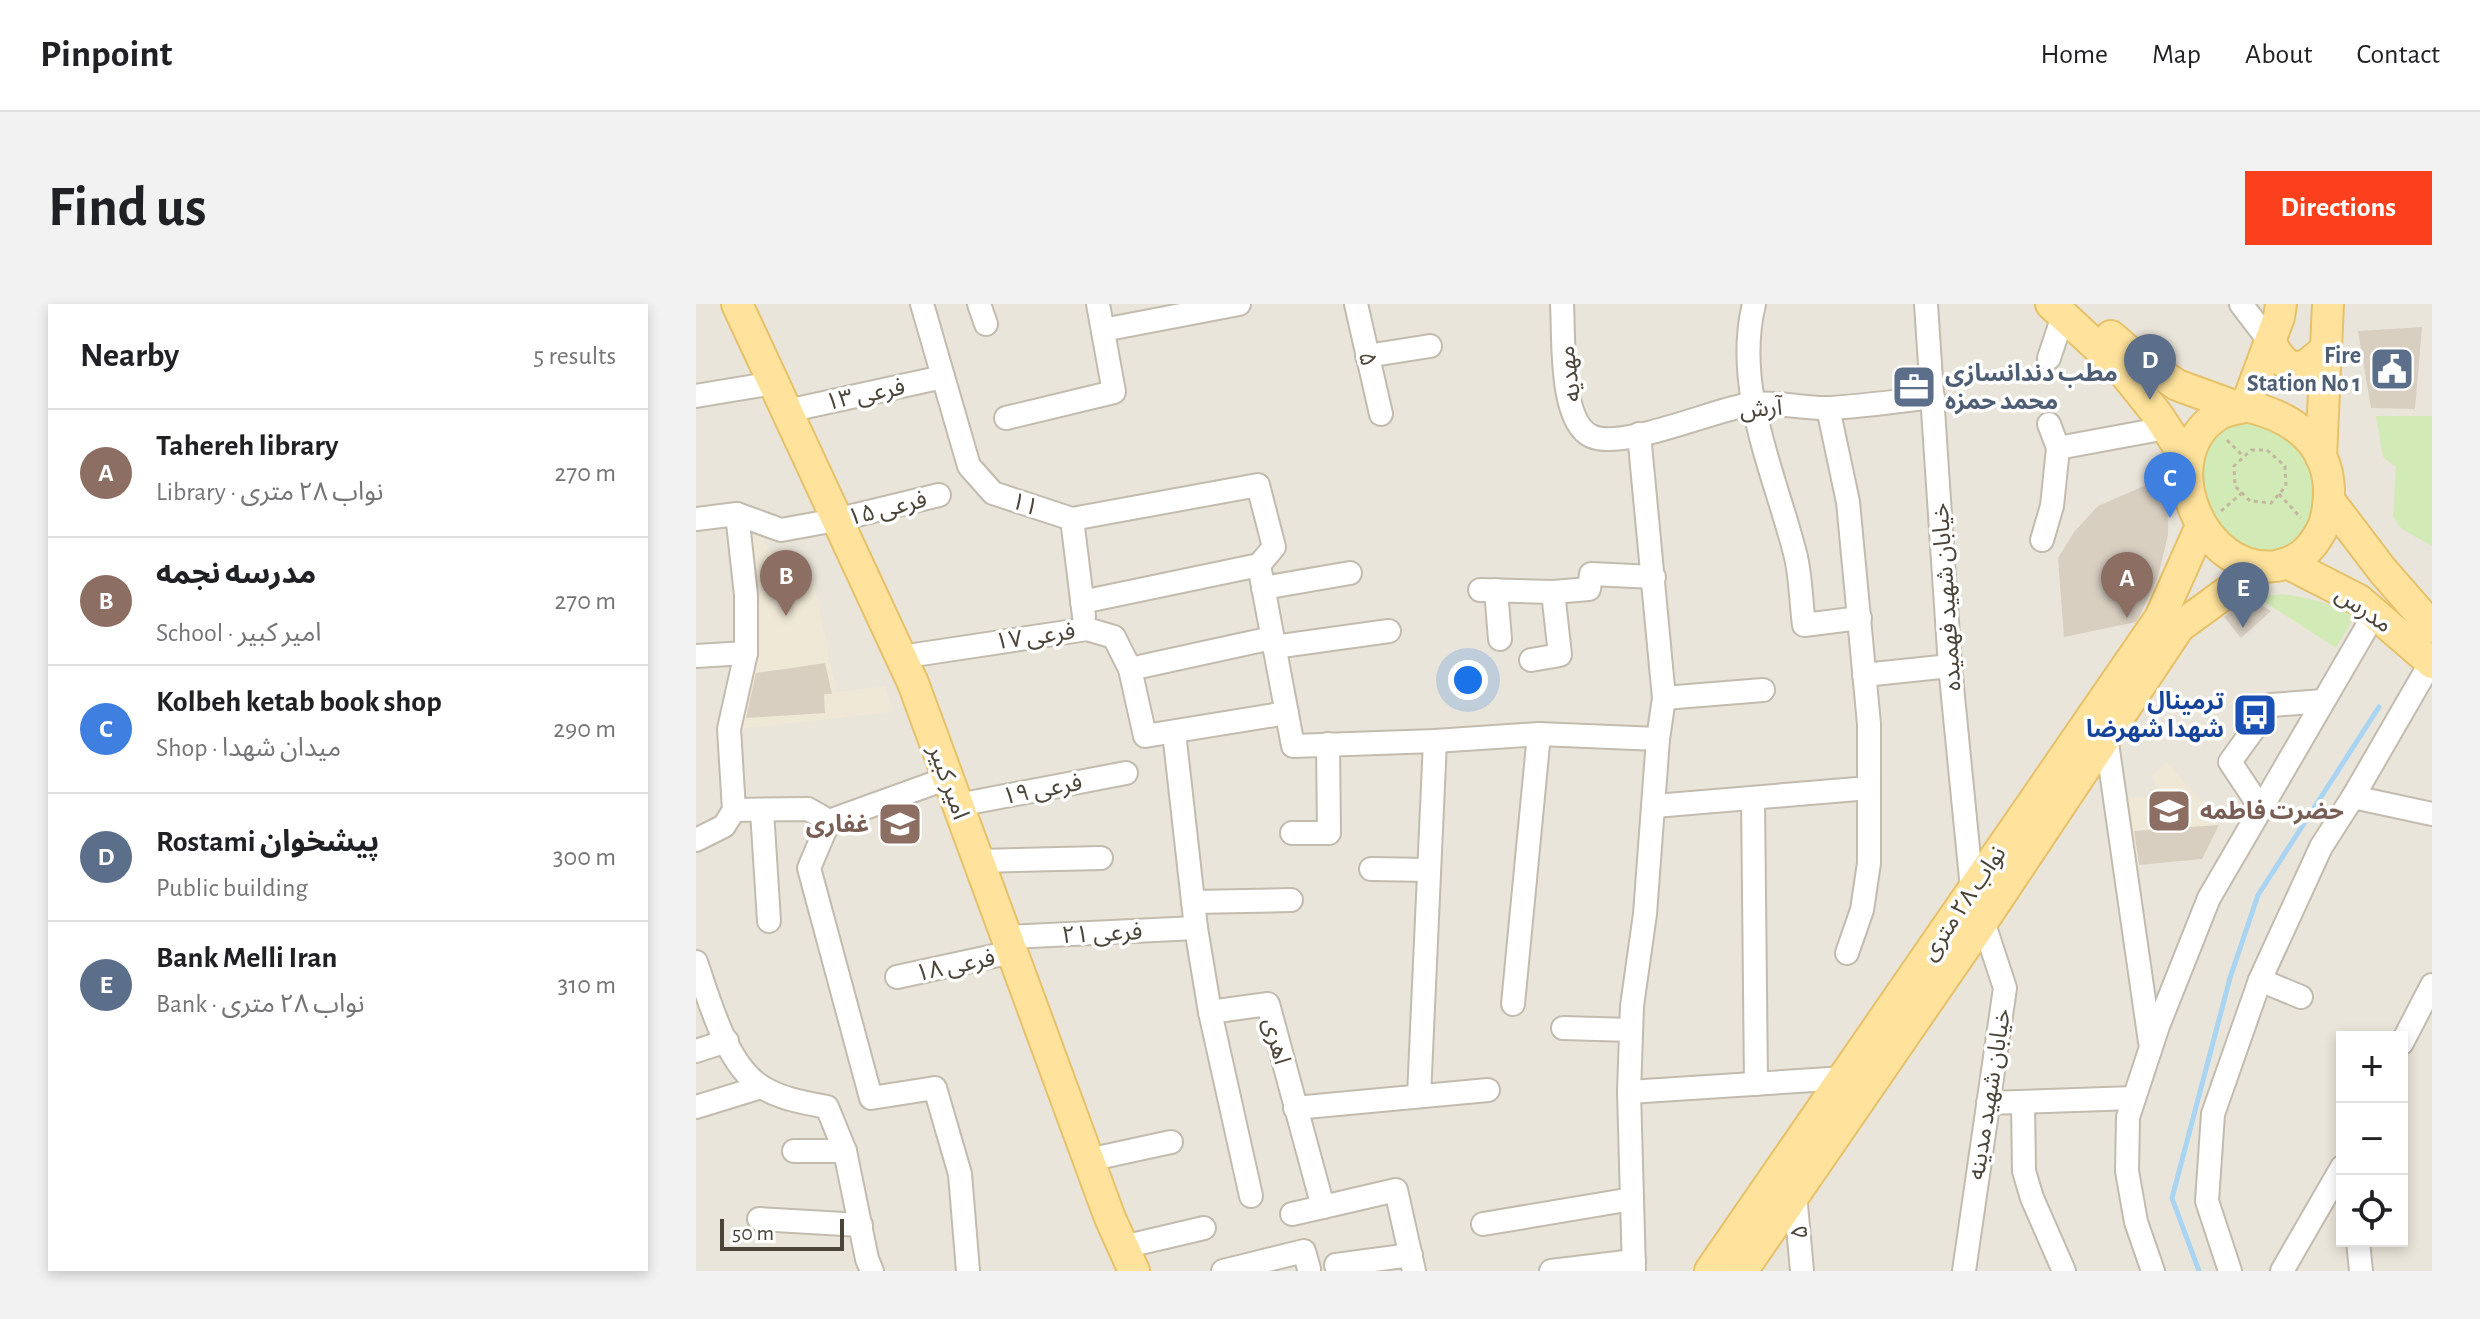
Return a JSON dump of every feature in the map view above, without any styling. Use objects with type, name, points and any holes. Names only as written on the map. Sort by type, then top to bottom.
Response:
[{"type":"main road","name":"امیر کبیر","points":[[737,304],[901,657],[1088,1160],[1128,1259]]},
{"type":"main road","points":[[2243,407],[2270,342],[2281,304]]},
{"type":"main road","points":[[2321,457],[2328,304]]},
{"type":"main road","points":[[2064,308],[2177,385],[2243,407],[2273,412],[2310,438],[2328,478],[2329,500],[2325,523],[2318,536]]},
{"type":"main road","points":[[2064,308],[2121,369],[2188,461]]},
{"type":"main road","points":[[2270,342],[2278,359],[2300,369],[2312,363],[2326,348]]},
{"type":"main road","points":[[2201,526],[2193,505],[2188,461],[2197,435],[2218,414],[2243,407]]},
{"type":"main road","name":"مدرس","points":[[2329,500],[2383,571],[2432,627]]},
{"type":"main road","name":"مدرس","points":[[2201,526],[2215,543],[2234,558],[2274,566],[2367,607],[2431,663]]},
{"type":"main road","name":"نواب ۲۸ متری","points":[[1710,1271],[2160,618],[2201,526]]},
{"type":"main road","name":"نواب ۲۸ متری","points":[[1742,1271],[1983,921],[2179,627],[2274,566],[2313,548],[2318,536]]},
{"type":"main road","points":[[2367,607],[2355,590],[2356,580],[2363,571],[2373,568],[2383,571]]},
{"type":"main road","points":[[2175,586],[2181,583],[2194,585],[2204,594],[2206,607]]},
{"type":"street","name":"۱۱","points":[[922,304],[969,466],[993,493],[1072,519],[1258,485],[1274,547],[1259,565]]},
{"type":"street","points":[[1006,418],[1114,392],[1098,304]]},
{"type":"street","points":[[1103,330],[1171,311],[1239,304]]},
{"type":"street","name":"۵","points":[[1356,304],[1381,414]]},
{"type":"street","name":"مهدیه","points":[[1562,304],[1567,397],[1577,424],[1591,437]]},
{"type":"street","points":[[1754,304],[1749,323],[1752,404],[1796,560],[1804,625],[1860,618]]},
{"type":"street","name":"خیابان شهید فهمیده","points":[[1926,304],[1950,666],[1972,889]]},
{"type":"street","points":[[2241,304],[2270,342]]},
{"type":"street","points":[[2049,358],[2064,308]]},
{"type":"street","points":[[1367,356],[1430,346]]},
{"type":"street","name":"فرعی ۱۳","points":[[787,411],[943,377]]},
{"type":"street","points":[[696,396],[774,383]]},
{"type":"street","name":"آرش","points":[[1591,437],[1614,439],[1639,434],[1752,404],[1828,408],[1933,397]]},
{"type":"street","points":[[1828,408],[1848,502],[1869,724],[1869,863],[1862,910],[1847,953]]},
{"type":"street","points":[[2042,540],[2052,506],[2058,448],[2049,424]]},
{"type":"street","points":[[2058,448],[2166,428]]},
{"type":"street","points":[[1551,1271],[1634,1266],[1629,1092],[1631,1030],[1664,698],[1639,434]]},
{"type":"street","name":"فرعی ۱۵","points":[[737,514],[781,530],[939,495]]},
{"type":"street","points":[[696,519],[737,514],[746,595],[746,653],[729,729],[734,810],[724,826],[696,840]]},
{"type":"street","points":[[1072,519],[1087,629]]},
{"type":"street","points":[[1082,602],[1259,565],[1293,746],[1539,734],[1658,739]]},
{"type":"street","points":[[1263,588],[1350,573]]},
{"type":"street","points":[[1500,639],[1488,590],[1553,592],[1589,589],[1591,574],[1654,577]]},
{"type":"street","points":[[1531,660],[1560,655],[1553,592]]},
{"type":"street","points":[[2153,1271],[2136,1222],[2127,1171],[2128,1117],[2134,1098],[2209,898],[2323,701],[2367,607]]},
{"type":"street","name":"فرعی ۱۷","points":[[901,657],[1087,629],[1114,637],[1130,669],[1145,736],[1287,713]]},
{"type":"street","points":[[1130,669],[1273,642],[1389,631]]},
{"type":"street","points":[[696,656],[746,653]]},
{"type":"street","points":[[2230,1271],[2207,1201],[2213,1114],[2260,980],[2321,847],[2431,663]]},
{"type":"street","points":[[1864,675],[1950,666]]},
{"type":"street","points":[[1664,698],[1763,690]]},
{"type":"street","points":[[2260,807],[2230,762],[2271,705],[2323,701]]},
{"type":"street","points":[[1174,732],[1196,928],[1210,1012],[1251,1196]]},
{"type":"street","points":[[1513,1004],[1539,734]]},
{"type":"street","points":[[2106,736],[2151,1047]]},
{"type":"street","points":[[1419,1096],[1435,741]]},
{"type":"street","points":[[1292,833],[1329,833],[1328,744]]},
{"type":"street","name":"فرعی ۱۹","points":[[829,821],[953,792],[1126,773]]},
{"type":"street","points":[[1655,806],[1869,788]]},
{"type":"street","points":[[2353,797],[2432,814]]},
{"type":"street","points":[[1753,798],[1756,1084]]},
{"type":"street","points":[[734,810],[808,809],[829,821],[809,868],[871,1098],[935,1088],[960,1174],[968,1271]]},
{"type":"street","points":[[762,811],[769,921]]},
{"type":"street","points":[[979,861],[1101,858]]},
{"type":"street","points":[[1371,869],[1429,870]]},
{"type":"street","points":[[1193,902],[1291,900]]},
{"type":"street","name":"خیابان شهید مدینه","points":[[1964,1271],[2005,988],[1983,921]]},
{"type":"street","name":"فرعی ۲۱","points":[[1010,944],[1196,928]]},
{"type":"street","name":"فرعی ۱۸","points":[[897,977],[1010,944]]},
{"type":"street","points":[[696,962],[719,1028],[742,1068],[761,1087],[800,1102],[827,1107],[845,1151],[872,1271]]},
{"type":"street","points":[[2260,980],[2301,997]]},
{"type":"street","points":[[2408,1031],[2432,985]]},
{"type":"street","name":"اهری","points":[[1210,1012],[1268,1004],[1323,1207]]},
{"type":"street","points":[[1563,1028],[1631,1030]]},
{"type":"street","points":[[696,1051],[727,1041]]},
{"type":"street","points":[[1629,1092],[1845,1078]]},
{"type":"street","points":[[696,1107],[761,1087]]},
{"type":"street","points":[[1295,1108],[1488,1090]]},
{"type":"street","points":[[1988,1103],[2134,1098]]},
{"type":"street","points":[[2023,1102],[2024,1171],[2032,1198],[2064,1271]]},
{"type":"street","points":[[1088,1160],[1171,1142]]},
{"type":"street","points":[[794,1151],[845,1151]]},
{"type":"street","points":[[2282,1271],[2337,1175]]},
{"type":"street","points":[[1292,1214],[1396,1190],[1412,1263],[1336,1265]]},
{"type":"street","name":"۵","points":[[1795,1194],[1802,1271]]},
{"type":"street","points":[[1483,1224],[1632,1199]]},
{"type":"street","points":[[759,1219],[861,1225]]},
{"type":"street","points":[[1128,1259],[1204,1228]]},
{"type":"street","points":[[2359,1247],[2361,1271]]},
{"type":"street","points":[[1223,1271],[1304,1251],[1309,1269]]},
{"type":"path","points":[[2251,450],[2267,450],[2285,466],[2286,486],[2279,494],[2271,503],[2250,501],[2235,486],[2234,466],[2251,450]]},
{"type":"path","points":[[2279,494],[2318,536]]},
{"type":"shaded area","points":[[696,304],[2432,304],[2432,1271],[696,1271]]},
{"type":"shaded area","points":[[759,534],[769,550],[812,571],[836,692],[886,686],[891,712],[736,729],[751,673],[751,536]]},
{"type":"shaded area","name":"حضرت فاطمه","points":[[2167,762],[2220,824],[2202,859],[2137,865],[2126,798],[2159,796],[2152,775]]},
{"type":"green space","points":[[2376,416],[2432,416],[2432,546],[2402,529],[2393,517],[2396,467],[2383,457]]},
{"type":"green space","points":[[2247,420],[2282,435],[2295,446],[2313,475],[2316,492],[2314,511],[2302,538],[2288,548],[2270,553],[2240,546],[2215,522],[2203,480],[2202,467],[2208,446],[2223,431]]},
{"type":"green space","points":[[2282,594],[2320,602],[2354,617],[2336,648],[2257,597]]},
{"type":"building","name":"Fire Station No 1","points":[[2422,327],[2415,409],[2371,408],[2358,331]]},
{"type":"building","points":[[2162,478],[2169,492],[2168,535],[2158,577],[2136,622],[2064,637],[2058,558],[2074,532],[2098,506]]},
{"type":"building","points":[[2252,599],[2271,611],[2241,638],[2224,617]]},
{"type":"building","points":[[825,663],[832,694],[824,694],[825,713],[746,718],[756,673]]},
{"type":"building","points":[[2219,825],[2202,859],[2139,865],[2134,831]]},
{"type":"waterway","points":[[2199,1271],[2172,1198],[2230,978],[2258,895],[2379,707]]},
{"type":"place","name":"Fire Station No 1","points":[[2392,369]]},
{"type":"place","name":"مطب دندانسازی محمد حمزه","points":[[1914,387]]},
{"type":"place","name":"Rostami پیشخوان","points":[[2150,400]]},
{"type":"place","name":"Kolbeh ketab book shop","points":[[2170,518]]},
{"type":"place","name":"مدرسه نجمه","points":[[786,616]]},
{"type":"place","name":"Tahereh library","points":[[2127,618]]},
{"type":"place","name":"Bank Melli Iran","points":[[2243,628]]},
{"type":"place","name":"ترمینال شهدا شهرضا","points":[[2255,715]]},
{"type":"place","name":"حضرت فاطمه","points":[[2169,811]]},
{"type":"place","name":"غفاری","points":[[900,824]]}]
